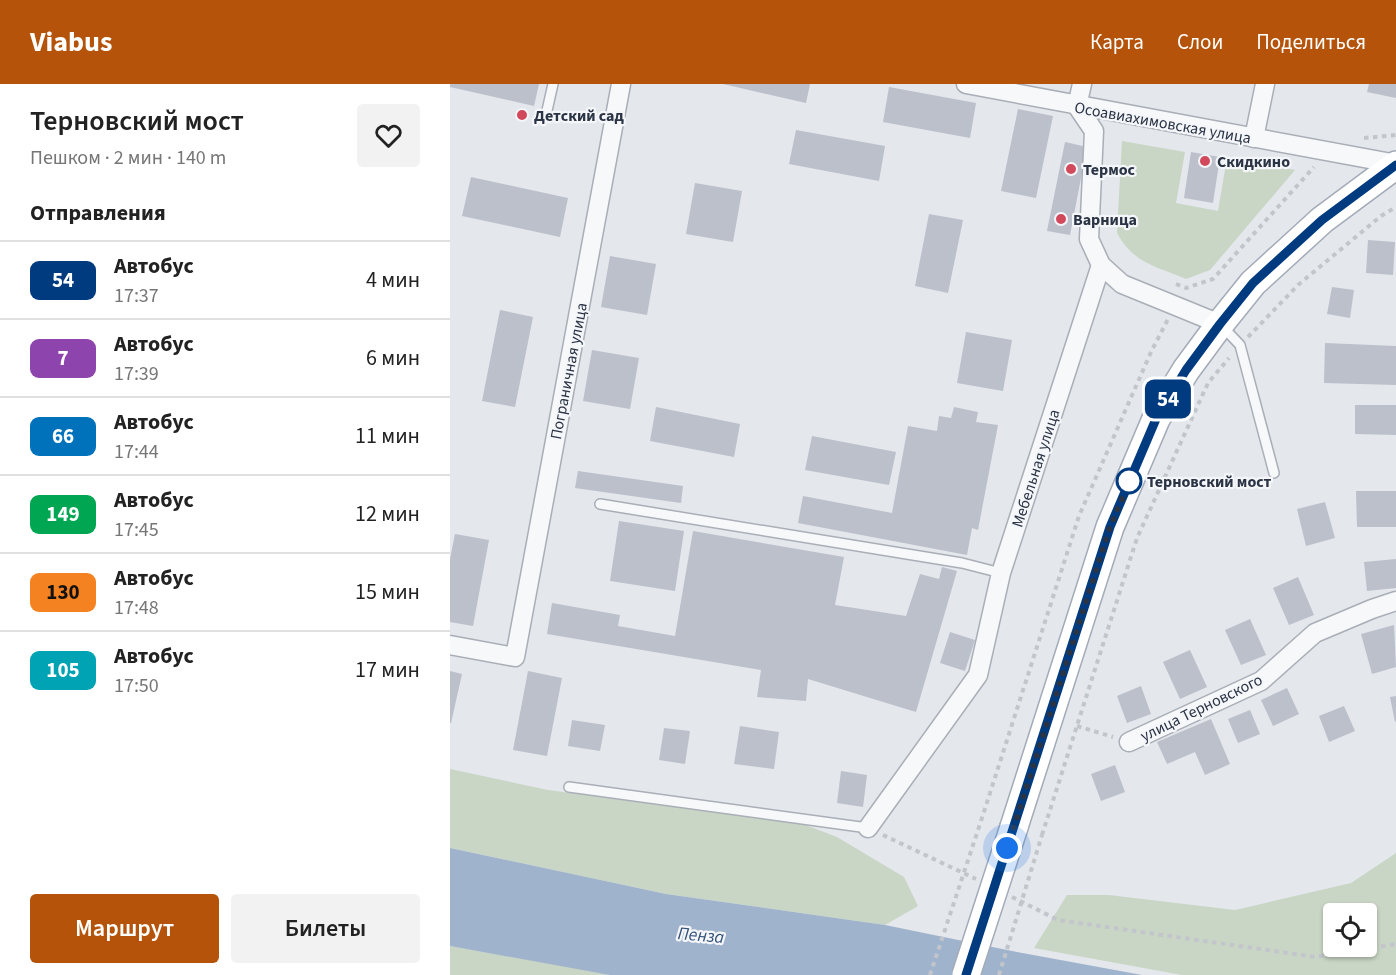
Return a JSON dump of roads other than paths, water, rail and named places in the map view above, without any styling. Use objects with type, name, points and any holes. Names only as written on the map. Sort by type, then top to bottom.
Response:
[{"type":"main road","points":[[966,975],[1110,527],[1156,419],[1186,370],[1253,283],[1322,220],[1396,165]]},
{"type":"street","name":"Пограничная улица","points":[[450,645],[514,657],[621,84]]},
{"type":"street","name":"Осоавиахимовская улица","points":[[966,84],[1396,165]]},
{"type":"street","points":[[1082,84],[1077,106],[1094,131],[1089,239],[1101,265],[1122,284],[1220,324]]},
{"type":"street","points":[[1254,138],[1264,84]]},
{"type":"street","name":"Мебельная улица","points":[[868,828],[978,675],[1001,573],[1101,265]]},
{"type":"street","name":"улица Терновского","points":[[1130,742],[1261,681],[1315,633],[1396,601]]},
{"type":"lane","points":[[546,116],[553,84]]},
{"type":"lane","points":[[1220,324],[1240,345],[1274,473]]},
{"type":"lane","points":[[600,504],[962,563],[1001,573]]},
{"type":"lane","points":[[569,787],[868,828]]},
{"type":"water","name":"Пенза","points":[[450,848],[666,894],[885,925],[1142,975],[610,975],[450,946]]},
{"type":"place","name":"Детский сад","points":[[522,115]]},
{"type":"place","name":"Скидкино","points":[[1205,161]]},
{"type":"place","name":"Термос","points":[[1071,169]]},
{"type":"place","name":"Варница","points":[[1061,219]]},
{"type":"place","name":"Терновский мост","points":[[1129,481]]}]
